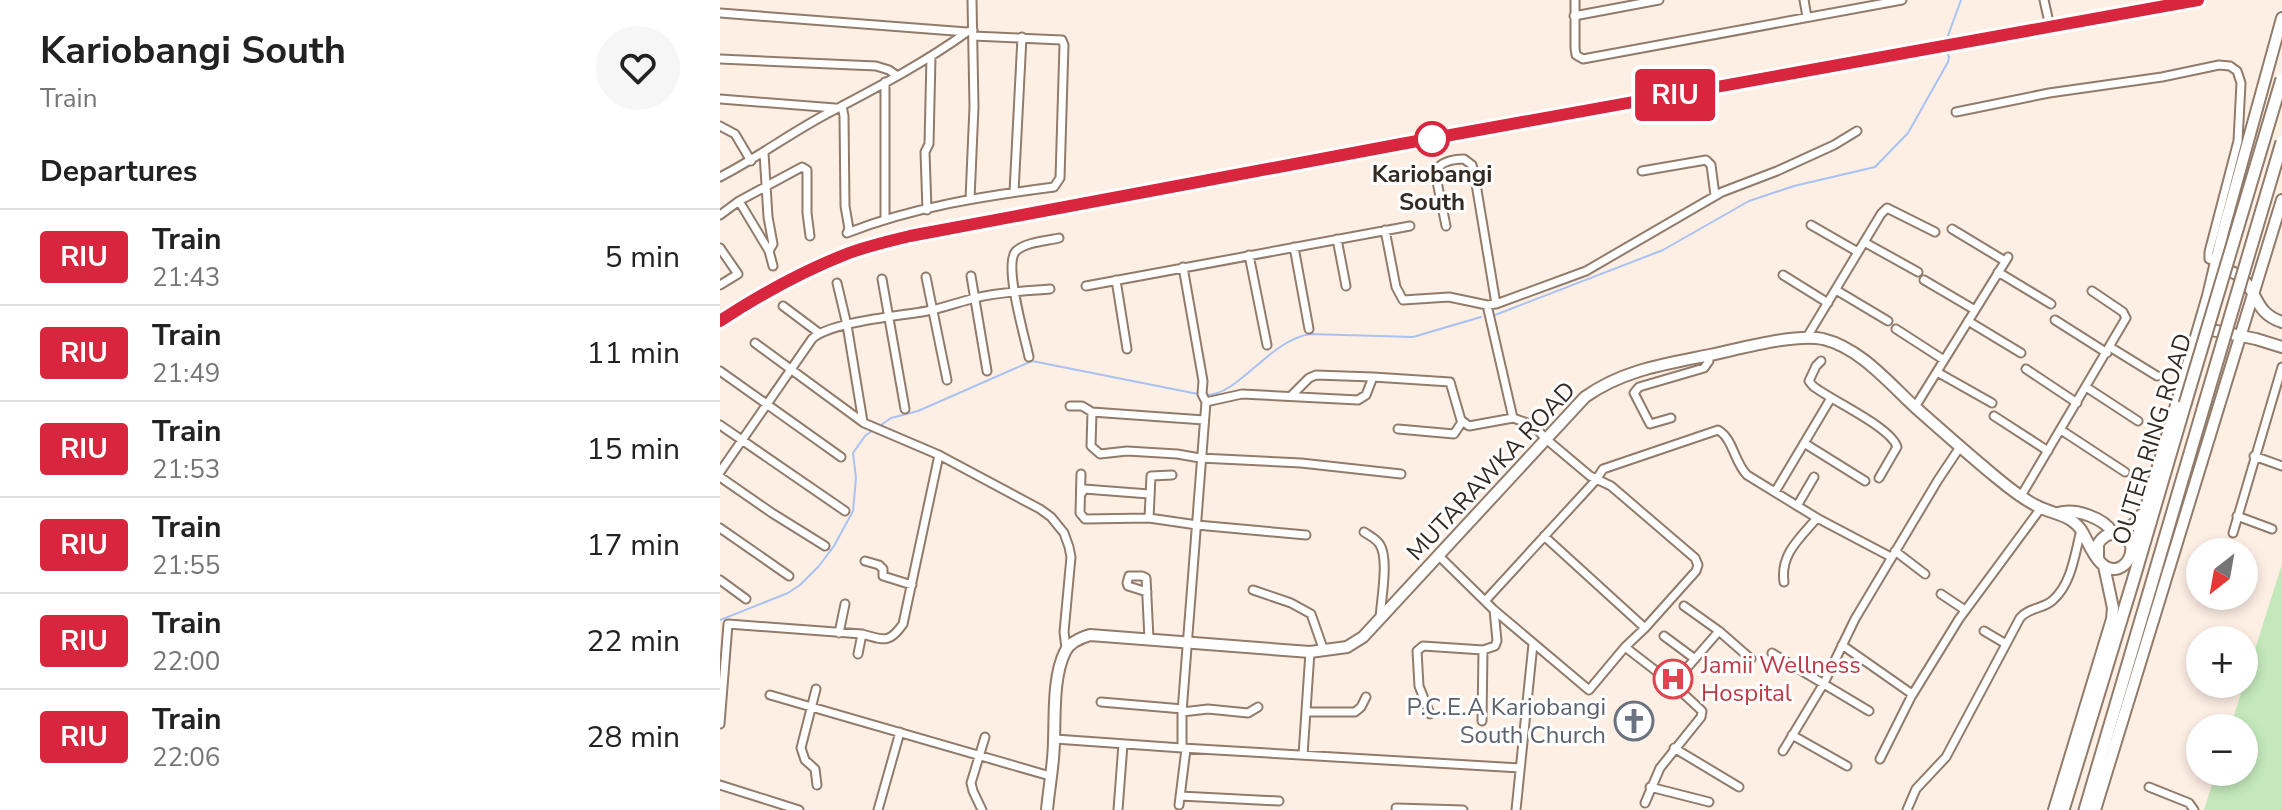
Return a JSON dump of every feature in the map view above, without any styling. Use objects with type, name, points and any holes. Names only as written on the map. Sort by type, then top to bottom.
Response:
[{"type":"main road","name":"OUTER RING ROAD","points":[[2131,557],[2128,540],[2116,533],[2104,536],[2098,544],[2101,562],[2118,569],[2126,565],[2131,557],[2199,327],[2282,18]]},
{"type":"main road","name":"OUTER RING ROAD","points":[[2063,810],[2282,79]]},
{"type":"main road","name":"OUTER RING ROAD","points":[[2085,810],[2282,142]]},
{"type":"main road","points":[[2095,810],[2282,200]]},
{"type":"main road","points":[[2216,262],[2240,276],[2263,311],[2282,322]]},
{"type":"main road","points":[[2199,327],[2282,347]]},
{"type":"main road","name":"MUTARAWKA ROAD","points":[[1066,648],[1090,635],[1310,652],[1347,647],[1358,641],[1380,618],[1585,397],[1607,383],[1647,368],[1807,337],[1833,342],[1856,354],[1960,447],[2021,496],[2072,521],[2101,562],[2113,608],[2112,619],[2054,810]]},
{"type":"main road","points":[[2058,513],[2068,511],[2088,516],[2107,524],[2116,533],[2137,522],[2146,507]]},
{"type":"main road","points":[[1047,810],[1055,739],[1056,694],[1066,648]]},
{"type":"street","points":[[970,199],[974,107],[972,0]]},
{"type":"street","points":[[1575,0],[1576,55],[1583,59],[1902,0]]},
{"type":"street","points":[[1574,16],[1659,0]]},
{"type":"street","points":[[1804,0],[1807,17]]},
{"type":"street","points":[[2044,0],[2049,22]]},
{"type":"street","points":[[720,13],[1058,39],[1064,45],[1060,178],[1054,187],[970,199],[885,218],[847,233],[844,116],[840,107]]},
{"type":"street","points":[[720,177],[971,33]]},
{"type":"street","points":[[1014,192],[1022,37]]},
{"type":"street","points":[[927,210],[925,152],[929,144],[931,57]]},
{"type":"street","points":[[720,59],[876,66],[896,75]]},
{"type":"street","points":[[1956,112],[2049,93],[2162,77],[2219,65],[2230,66],[2237,71],[2241,83],[2240,131],[2209,252],[2209,259],[2216,262]]},
{"type":"street","points":[[885,82],[885,218]]},
{"type":"street","points":[[720,99],[840,107]]},
{"type":"street","points":[[720,126],[735,134],[751,161]]},
{"type":"street","points":[[1385,230],[1396,287],[1403,300],[1449,297],[1491,304],[1594,268],[1715,195],[1777,171],[1857,131]]},
{"type":"street","points":[[764,153],[773,244],[769,251]]},
{"type":"street","points":[[1446,226],[1435,172],[1443,163],[1464,159],[1472,165],[1474,172],[1491,304],[1513,418]]},
{"type":"street","points":[[1642,171],[1706,160],[1711,165],[1715,195]]},
{"type":"street","points":[[720,215],[739,201],[802,167],[807,170],[810,236]]},
{"type":"street","points":[[739,201],[769,251],[773,266]]},
{"type":"street","points":[[1807,337],[1887,208],[1935,232]]},
{"type":"street","points":[[1811,225],[1858,252]]},
{"type":"street","points":[[1086,286],[1410,226]]},
{"type":"street","points":[[1915,407],[2006,259],[1952,229]]},
{"type":"street","points":[[1029,357],[1014,291],[1012,259],[1026,245],[1059,238]]},
{"type":"street","points":[[1337,239],[1346,286]]},
{"type":"street","points":[[1864,242],[1918,272]]},
{"type":"street","points":[[1294,247],[1309,329]]},
{"type":"street","points":[[720,248],[738,273],[720,285]]},
{"type":"street","points":[[1249,255],[1267,345]]},
{"type":"street","points":[[1179,805],[1184,748],[1182,711],[1206,402],[1202,394],[1203,381],[1183,267]]},
{"type":"street","points":[[1998,272],[2051,304]]},
{"type":"street","points":[[1783,275],[1828,303]]},
{"type":"street","points":[[971,276],[987,371]]},
{"type":"street","points":[[926,277],[947,380]]},
{"type":"street","points":[[882,279],[905,409]]},
{"type":"street","points":[[1116,280],[1127,349]]},
{"type":"street","points":[[1924,280],[1975,310]]},
{"type":"street","points":[[837,283],[864,423]]},
{"type":"street","points":[[825,546],[772,513],[720,474],[812,339],[819,333],[847,325],[932,311],[975,298],[1050,289]]},
{"type":"street","points":[[1836,290],[1888,321]]},
{"type":"street","points":[[2021,496],[2126,318],[2123,312],[2092,291]]},
{"type":"street","points":[[783,306],[819,333]]},
{"type":"street","points":[[2055,320],[2157,376]]},
{"type":"street","points":[[1968,321],[2021,353]]},
{"type":"street","points":[[1896,329],[1944,360]]},
{"type":"street","points":[[755,343],[864,423],[939,455],[1051,517],[1064,533],[1071,557],[1064,632],[1066,648]]},
{"type":"street","points":[[1671,418],[1650,424],[1634,393],[1639,387],[1708,366],[1708,355]]},
{"type":"street","points":[[1821,361],[1809,381],[1820,392],[1894,439],[1897,447],[1879,478]]},
{"type":"street","points":[[2233,533],[2282,367]]},
{"type":"street","points":[[2026,369],[2077,403]]},
{"type":"street","points":[[720,371],[841,457]]},
{"type":"street","points":[[1937,372],[1992,403]]},
{"type":"street","points":[[1290,396],[1316,375],[1448,381],[1452,384],[1462,422],[1469,426],[1513,418],[1533,425],[1596,480],[1611,486],[1695,558],[1698,565],[1696,571],[1589,690],[1494,610],[1439,556]]},
{"type":"street","points":[[1206,402],[1242,394],[1358,400],[1366,395],[1373,377]]},
{"type":"street","points":[[2086,387],[2138,421]]},
{"type":"street","points":[[1775,492],[1831,398]]},
{"type":"street","points":[[1070,406],[1082,406],[1092,412],[1204,420]]},
{"type":"street","points":[[1092,412],[1091,446],[1100,454],[1152,452],[1401,474]]},
{"type":"street","points":[[1994,416],[2048,451]]},
{"type":"street","points":[[1398,429],[1454,434],[1462,422]]},
{"type":"street","points":[[720,425],[845,511]]},
{"type":"street","points":[[1485,601],[1603,469],[1718,430],[1725,434],[1743,470],[1817,518],[1893,554],[1925,574]]},
{"type":"street","points":[[2061,430],[2125,472]]},
{"type":"street","points":[[1804,443],[1865,481]]},
{"type":"street","points":[[1783,751],[1824,683],[1893,554],[1960,447]]},
{"type":"street","points":[[720,631],[728,624],[862,634],[884,640],[894,636],[903,624],[939,455]]},
{"type":"street","points":[[2254,456],[2282,466]]},
{"type":"street","points":[[1081,474],[1080,513],[1085,519],[1149,518],[1306,535]]},
{"type":"street","points":[[1149,518],[1151,476],[1172,475]]},
{"type":"street","points":[[1797,506],[1814,477]]},
{"type":"street","points":[[1081,497],[1084,489],[1149,494]]},
{"type":"street","points":[[1880,759],[1912,694],[1965,610],[2041,508]]},
{"type":"street","points":[[2237,516],[2272,529]]},
{"type":"street","points":[[1784,582],[1787,553],[1817,518]]},
{"type":"street","points":[[720,528],[789,576]]},
{"type":"street","points":[[1907,810],[1916,789],[1946,757],[2023,614],[2051,603],[2067,584],[2081,530]]},
{"type":"street","points":[[1364,532],[1378,541],[1384,561],[1380,618]]},
{"type":"street","points":[[1544,536],[1645,628]]},
{"type":"street","points":[[865,561],[879,565],[883,576],[912,585]]},
{"type":"street","points":[[720,580],[746,599]]},
{"type":"street","points":[[1253,590],[1291,603],[1311,614],[1324,651]]},
{"type":"street","points":[[1147,592],[1149,639]]},
{"type":"street","points":[[1941,594],[1965,610]]},
{"type":"street","points":[[839,633],[845,604]]},
{"type":"street","points":[[1684,606],[1751,659]]},
{"type":"street","points":[[1430,714],[1418,681],[1417,651],[1427,646],[1483,650],[1496,644],[1494,610]]},
{"type":"street","points":[[720,724],[728,624]]},
{"type":"street","points":[[1673,684],[1719,631]]},
{"type":"street","points":[[1984,631],[2006,644]]},
{"type":"street","points":[[858,654],[862,634]]},
{"type":"street","points":[[1664,636],[1695,659]]},
{"type":"street","points":[[1516,810],[1533,644]]},
{"type":"street","points":[[1842,645],[1912,694]]},
{"type":"street","points":[[1625,647],[1702,711],[1700,719],[1660,768],[1645,803]]},
{"type":"street","points":[[1482,721],[1483,650]]},
{"type":"street","points":[[1303,755],[1310,652]]},
{"type":"street","points":[[1772,653],[1869,711]]},
{"type":"street","points":[[816,689],[801,748],[803,756],[815,769],[817,785]]},
{"type":"street","points":[[770,695],[1050,776]]},
{"type":"street","points":[[1306,712],[1355,712],[1366,697]]},
{"type":"street","points":[[1101,702],[1182,711],[1208,709],[1248,713],[1258,707]]},
{"type":"street","points":[[878,810],[900,732]]},
{"type":"street","points":[[1792,735],[1847,766]]},
{"type":"street","points":[[982,810],[971,783],[985,737]]},
{"type":"street","points":[[1055,739],[1520,768]]},
{"type":"street","points":[[1118,810],[1123,744]]},
{"type":"street","points":[[1674,748],[1739,787]]},
{"type":"street","points":[[720,785],[799,810]]},
{"type":"street","points":[[1650,787],[1709,802]]},
{"type":"street","points":[[2149,787],[2189,803],[2194,810]]},
{"type":"street","points":[[1180,796],[1279,801]]},
{"type":"street","points":[[1396,808],[1463,810]]},
{"type":"green space","points":[[2282,564],[2282,810],[2204,810],[2212,786],[2258,786],[2258,714],[2234,714],[2240,698],[2258,698],[2258,640]]},
{"type":"waterway","points":[[1946,41],[1961,0]]},
{"type":"waterway","points":[[1495,315],[1663,250],[1749,201],[1794,186],[1875,167],[1908,133],[1948,62],[1946,50]]},
{"type":"waterway","points":[[1205,395],[1230,387],[1281,347],[1310,334],[1413,337],[1481,317]]},
{"type":"waterway","points":[[878,427],[891,418],[918,411],[1032,361],[1198,394]]},
{"type":"waterway","points":[[720,620],[788,593],[819,566],[853,511],[856,478],[853,453],[873,430]]},
{"type":"railway","points":[[720,321],[819,264],[910,236],[2198,0]]},
{"type":"train","name":"RIU","points":[[720,321],[802,272],[852,252],[910,236],[2198,0]]},
{"type":"place","name":"Kariobangi South","points":[[1432,139]]},
{"type":"place","name":"Jamii Wellness Hospital","points":[[1673,679]]},
{"type":"place","name":"P.C.E.A Kariobangi South Church","points":[[1634,721]]}]
